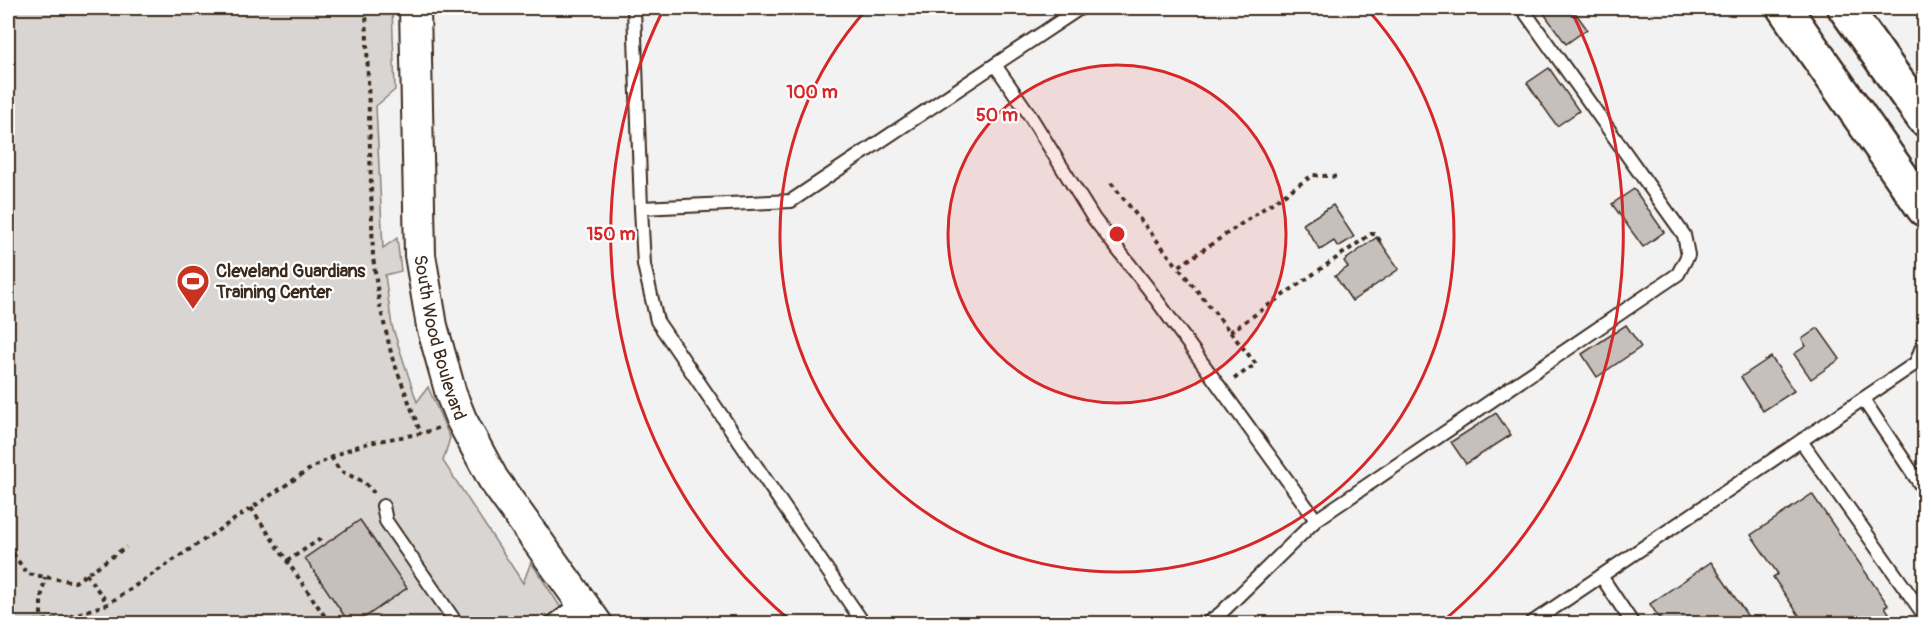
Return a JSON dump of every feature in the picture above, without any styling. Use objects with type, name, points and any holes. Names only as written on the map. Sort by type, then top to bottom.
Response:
[{"type":"main road","points":[[1784,8],[1924,208]]},
{"type":"main road","points":[[1845,8],[1924,120]]},
{"type":"street","name":"South Wood Boulevard","points":[[415,8],[420,255],[432,326],[451,394],[461,419],[493,479],[589,612]]},
{"type":"lane","points":[[634,8],[644,265],[657,321],[864,624]]},
{"type":"lane","points":[[641,208],[791,201],[1080,8]]},
{"type":"lane","points":[[1206,624],[1221,613],[1316,520],[1678,274],[1688,255],[1684,235],[1522,8]]},
{"type":"lane","points":[[995,65],[1027,111],[1094,219],[1148,288],[1316,520]]},
{"type":"lane","points":[[1530,624],[1920,363],[1924,341]]},
{"type":"lane","points":[[1863,399],[1924,490]]},
{"type":"lane","points":[[1801,441],[1924,615]]},
{"type":"lane","points":[[383,506],[386,521],[457,624]]},
{"type":"lane","points":[[1601,576],[1633,624]]},
{"type":"lane","points":[[550,624],[589,612]]},
{"type":"path","points":[[366,8],[373,257],[379,303],[392,357],[422,434]]},
{"type":"path","points":[[1178,267],[1313,175],[1339,177]]},
{"type":"path","points":[[1111,183],[1256,364],[1221,388]]},
{"type":"path","points":[[1230,332],[1371,234],[1375,234],[1383,245]]},
{"type":"path","points":[[8,620],[20,623],[41,623],[62,619],[108,604],[331,457],[374,442],[422,434],[461,419]]},
{"type":"path","points":[[331,457],[340,471],[364,482],[383,506]]},
{"type":"path","points":[[251,508],[330,624]]},
{"type":"path","points":[[287,561],[322,538]]},
{"type":"path","points":[[8,546],[27,574],[75,582],[126,547]]},
{"type":"path","points":[[86,574],[108,604]]},
{"type":"path","points":[[41,623],[41,599],[45,577]]},
{"type":"shaded area","name":"Cleveland Guardians Training Center","points":[[8,8],[392,8],[395,90],[376,106],[383,248],[397,238],[401,271],[385,275],[392,326],[417,402],[428,387],[450,438],[443,461],[523,583],[531,562],[571,623],[8,623]]},
{"type":"building","points":[[1540,8],[1572,8],[1587,29],[1566,44]]},
{"type":"building","points":[[1549,68],[1579,111],[1557,126],[1527,83]]},
{"type":"building","points":[[1634,189],[1664,232],[1643,247],[1612,204]]},
{"type":"building","points":[[1333,205],[1354,237],[1338,247],[1334,241],[1320,250],[1303,224]]},
{"type":"building","points":[[1377,237],[1399,269],[1352,301],[1335,276],[1348,267],[1344,261]]},
{"type":"building","points":[[1626,325],[1641,347],[1597,377],[1582,354]]},
{"type":"building","points":[[1818,328],[1840,359],[1811,379],[1794,354],[1806,346],[1802,339]]},
{"type":"building","points":[[1771,357],[1794,391],[1763,411],[1741,377]]},
{"type":"building","points":[[1496,413],[1511,435],[1466,464],[1451,442]]},
{"type":"building","points":[[1812,494],[1888,605],[1885,607],[1896,624],[1805,624],[1773,577],[1778,574],[1751,535]]},
{"type":"building","points":[[360,520],[407,588],[355,624],[350,624],[305,558]]},
{"type":"building","points":[[1711,562],[1753,624],[1663,624],[1650,604]]},
{"type":"place","name":"Cleveland Guardians Training Center","points":[[193,310]]}]
